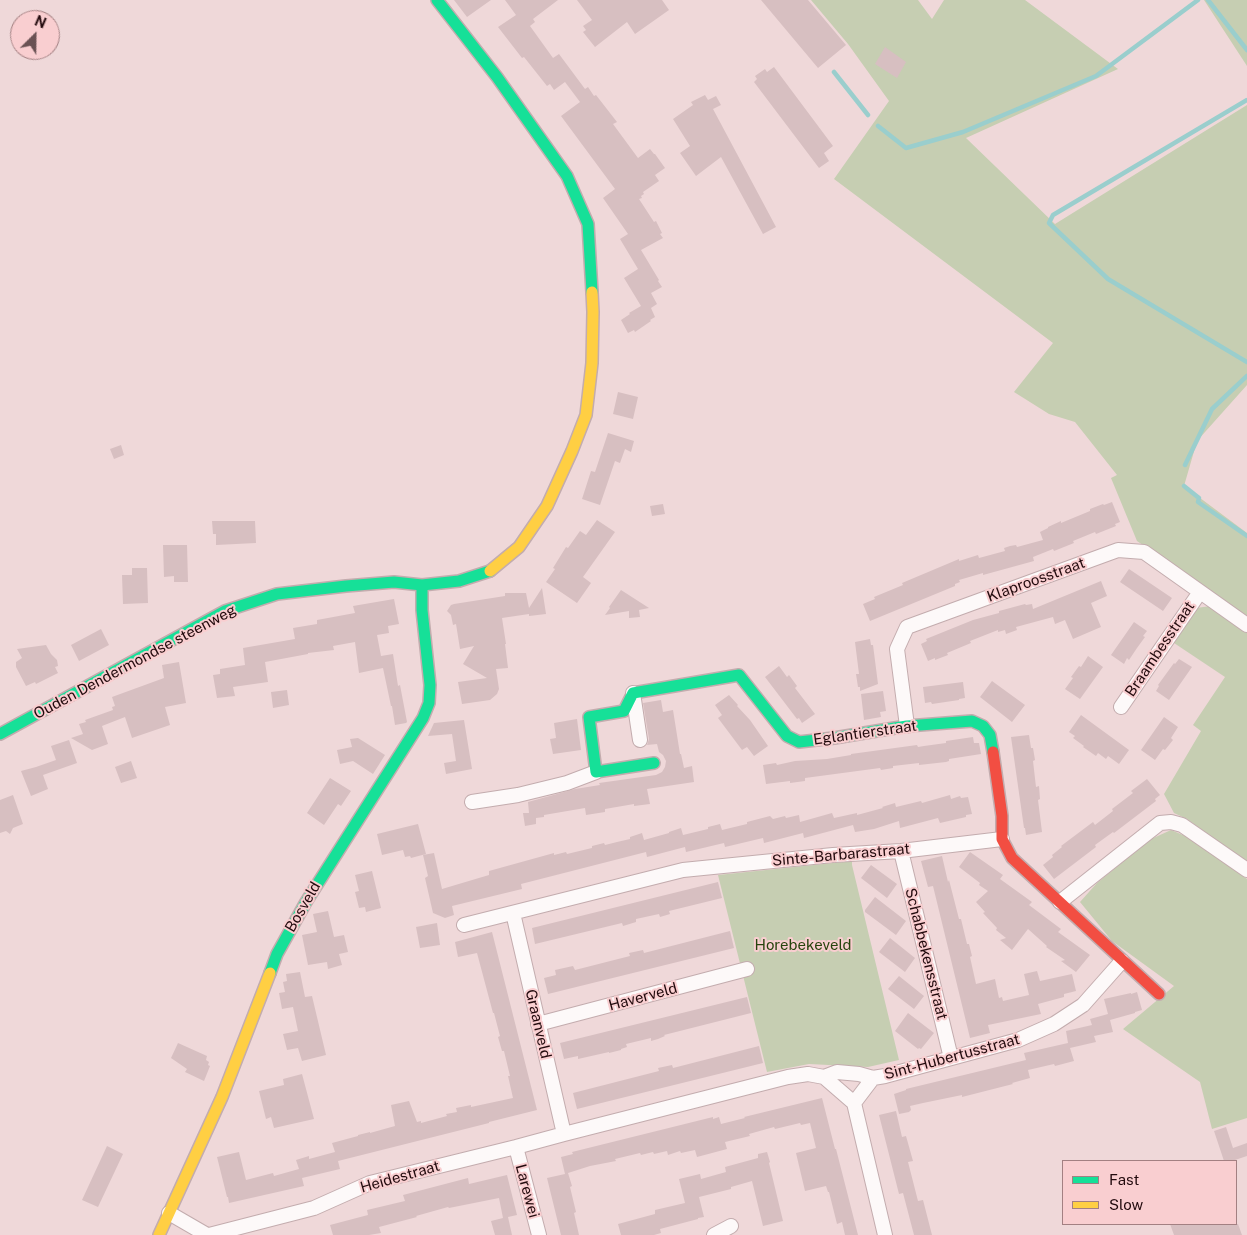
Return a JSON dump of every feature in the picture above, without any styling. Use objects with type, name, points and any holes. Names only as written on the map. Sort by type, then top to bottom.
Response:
[{"type":"street","name":"Ouden Dendermondse steenweg","points":[[0,734],[225,612],[277,594],[394,582],[422,585],[458,581],[490,571],[519,547],[547,506],[586,415],[592,363],[593,312],[588,224],[567,176],[497,77],[437,0]]},
{"type":"street","name":"Klaproosstraat","points":[[908,726],[897,649],[908,627],[1118,550],[1144,552],[1247,624]]},
{"type":"street","name":"Bosveld","points":[[159,1235],[222,1097],[277,954],[306,902],[424,718],[429,703],[430,685],[422,610],[422,585]]},
{"type":"street","name":"Braambesstraat","points":[[1121,706],[1200,592]]},
{"type":"street","name":"Eglantierstraat","points":[[633,693],[740,675],[787,736],[799,742],[908,726],[972,721],[983,726],[990,735],[1002,816],[1002,839]]},
{"type":"street","points":[[633,693],[640,740]]},
{"type":"street","points":[[596,772],[589,717],[624,711],[633,693]]},
{"type":"street","points":[[472,802],[526,793],[566,783],[596,772],[654,763]]},
{"type":"street","points":[[1060,902],[1160,823],[1171,822],[1182,825],[1247,870]]},
{"type":"street","points":[[1002,839],[1012,858],[1159,994]]},
{"type":"street","name":"Sinte-Barbarastraat","points":[[464,925],[683,870],[1002,839]]},
{"type":"street","name":"Schabbekensstraat","points":[[901,850],[951,1058]]},
{"type":"street","name":"Graanveld","points":[[513,913],[564,1134]]},
{"type":"street","name":"Sint-Hubertusstraat","points":[[564,1134],[788,1077],[808,1074],[824,1077],[837,1072],[859,1074],[873,1078],[886,1076],[1018,1040],[1054,1024],[1083,1005],[1122,960]]},
{"type":"street","name":"Haverveld","points":[[538,1024],[747,969]]},
{"type":"street","points":[[824,1077],[854,1103],[886,1235]]},
{"type":"street","name":"Sint-Hubertusstraat","points":[[854,1103],[873,1078]]},
{"type":"street","name":"Heidestraat","points":[[169,1213],[208,1235],[314,1208],[370,1182],[564,1134]]},
{"type":"street","name":"Larewei","points":[[516,1147],[539,1235]]},
{"type":"street","points":[[714,1235],[731,1226]]},
{"type":"green space","points":[[811,0],[918,0],[932,19],[944,0],[1025,0],[1118,69],[966,138],[1055,224],[1247,105],[1247,385],[1197,441],[1184,486],[1247,533],[1247,616],[1137,541],[1111,478],[1117,475],[1075,422],[1049,414],[1014,392],[1053,343],[834,179],[889,101],[848,44]]},
{"type":"green space","points":[[1204,0],[1247,0],[1247,66]]},
{"type":"green space","points":[[1211,606],[1247,630],[1247,863],[1187,819],[1174,813],[1164,794],[1201,731],[1193,725],[1225,677],[1174,643],[1196,608]]},
{"type":"green space","points":[[1171,830],[1190,838],[1247,879],[1247,1118],[1212,1129],[1200,1082],[1123,1029],[1174,986],[1112,941],[1080,902],[1097,883],[1149,840]]},
{"type":"green space","name":"Horebekeveld","points":[[852,861],[899,1060],[868,1067],[809,1064],[767,1072],[718,875]]},
{"type":"building","points":[[454,0],[491,0],[467,17]]},
{"type":"building","points":[[505,0],[558,0],[533,19],[535,22],[530,26],[553,58],[559,54],[585,89],[588,87],[594,96],[596,95],[617,122],[613,124],[638,158],[650,149],[665,168],[655,175],[659,181],[643,192],[642,198],[639,199],[654,222],[656,221],[662,233],[660,234],[663,238],[641,250],[662,287],[651,293],[657,304],[651,308],[655,317],[635,332],[634,330],[628,333],[621,320],[641,306],[624,278],[638,269],[620,239],[628,234],[603,198],[615,189],[561,116],[580,102],[565,82],[554,90],[550,84],[547,86],[498,27],[516,15]]},
{"type":"building","points":[[577,0],[662,0],[669,10],[635,34],[627,22],[595,47],[583,32],[586,30],[583,26],[592,20]]},
{"type":"building","points":[[761,0],[808,0],[846,45],[818,68]]},
{"type":"building","points":[[885,47],[906,62],[897,78],[875,64]]},
{"type":"building","points":[[774,67],[833,146],[824,153],[829,161],[819,168],[754,82],[757,79],[755,76],[765,69],[767,72]]},
{"type":"building","points":[[705,95],[708,100],[716,96],[721,105],[713,109],[776,227],[763,234],[721,157],[696,176],[680,153],[690,146],[673,119],[693,105],[691,102]]},
{"type":"building","points":[[618,392],[638,397],[633,419],[613,414]]},
{"type":"building","points":[[608,433],[634,441],[631,452],[625,449],[620,463],[615,461],[600,505],[582,499],[591,471],[595,472]]},
{"type":"building","points":[[121,445],[124,455],[114,459],[110,449]]},
{"type":"building","points":[[1112,502],[1120,522],[1115,524],[1116,526],[1096,534],[1095,532],[1054,551],[1053,549],[1033,557],[1034,561],[959,580],[960,582],[955,584],[955,586],[870,621],[863,604],[875,599],[874,597],[903,585],[902,583],[959,559],[959,561],[978,555],[979,558],[1005,551],[1004,548],[1010,546],[1016,545],[1017,547],[1043,540],[1040,532],[1048,527]]},
{"type":"building","points":[[663,504],[665,514],[652,516],[650,506]]},
{"type":"building","points":[[597,520],[615,532],[583,577],[591,583],[577,603],[546,582],[566,547],[568,548],[580,531],[586,535]]},
{"type":"building","points":[[212,521],[255,521],[256,543],[216,545],[216,534],[213,534]]},
{"type":"building","points":[[163,545],[187,545],[188,582],[174,582],[174,576],[164,577]]},
{"type":"building","points":[[132,568],[147,568],[148,603],[123,604],[122,575],[132,575]]},
{"type":"building","points":[[1129,569],[1172,598],[1163,611],[1120,582]]},
{"type":"building","points":[[1101,581],[1107,596],[1091,603],[1101,627],[1073,639],[1065,620],[1055,624],[1053,617],[1016,627],[1017,630],[1006,634],[1005,630],[998,632],[998,630],[970,641],[971,643],[935,660],[935,658],[928,661],[921,644],[927,641],[926,639],[973,620],[1025,604],[1032,604],[1033,609]]},
{"type":"building","points":[[542,588],[546,614],[529,616],[529,614],[502,618],[508,668],[496,669],[499,689],[497,694],[490,700],[462,704],[458,682],[487,678],[463,664],[474,646],[460,649],[456,624],[453,625],[451,615],[447,611],[451,605],[505,596],[505,593],[526,593],[529,608]]},
{"type":"building","points":[[621,590],[649,608],[639,610],[640,617],[629,618],[629,611],[605,615]]},
{"type":"building","points":[[394,599],[399,624],[388,626],[389,633],[377,635],[381,656],[393,654],[406,723],[395,725],[383,668],[359,673],[355,642],[333,646],[334,650],[265,662],[268,682],[233,687],[235,696],[217,698],[213,675],[220,674],[220,669],[245,665],[243,648],[295,639],[293,628],[317,624],[317,620],[355,613],[353,606]]},
{"type":"building","points":[[1134,622],[1147,631],[1129,660],[1127,658],[1124,664],[1111,655]]},
{"type":"building","points":[[101,629],[109,645],[79,661],[71,645]]},
{"type":"building","points":[[870,639],[871,645],[873,645],[878,684],[860,691],[856,674],[859,674],[855,642]]},
{"type":"building","points":[[46,645],[57,660],[58,666],[55,667],[58,673],[36,684],[35,682],[26,686],[16,667],[16,662],[22,658],[17,649]]},
{"type":"building","points":[[1088,656],[1103,667],[1080,699],[1065,689],[1073,678],[1071,677]]},
{"type":"building","points":[[1179,659],[1192,667],[1169,700],[1156,691],[1158,685]]},
{"type":"building","points":[[179,662],[186,703],[165,707],[170,725],[132,738],[125,717],[102,726],[108,744],[92,750],[71,738],[83,734],[79,724],[86,722],[85,720],[113,710],[112,707],[115,706],[112,697],[164,678],[162,665]]},
{"type":"building","points":[[779,666],[787,677],[789,675],[797,686],[795,688],[815,714],[802,723],[765,677]]},
{"type":"building","points":[[992,681],[1025,705],[1012,722],[980,697]]},
{"type":"building","points":[[963,682],[965,698],[932,704],[931,702],[925,703],[923,687]]},
{"type":"building","points":[[287,690],[289,705],[273,708],[271,692]]},
{"type":"building","points":[[883,691],[886,711],[880,712],[881,717],[864,720],[861,694]]},
{"type":"building","points":[[729,695],[768,746],[754,756],[747,747],[742,750],[718,718],[722,715],[715,705]]},
{"type":"building","points":[[661,700],[663,712],[673,710],[684,768],[692,766],[694,782],[647,789],[650,804],[634,806],[634,804],[605,809],[605,812],[586,815],[585,808],[544,815],[544,817],[536,818],[536,824],[525,826],[523,813],[529,813],[528,802],[575,789],[600,785],[599,783],[656,775],[662,772],[666,761],[659,752],[657,744],[647,745],[649,739],[643,703]]},
{"type":"building","points":[[1081,715],[1129,750],[1119,764],[1108,756],[1106,759],[1098,753],[1096,756],[1073,738],[1075,736],[1069,732]]},
{"type":"building","points":[[1164,717],[1178,727],[1171,738],[1173,740],[1155,760],[1141,750]]},
{"type":"building","points":[[577,719],[581,750],[553,754],[550,739],[556,738],[554,723]]},
{"type":"building","points":[[464,720],[472,769],[446,774],[444,763],[456,761],[452,734],[428,736],[434,723]]},
{"type":"building","points":[[1029,735],[1035,760],[1033,761],[1036,787],[1039,786],[1040,799],[1038,800],[1042,832],[1026,835],[1011,737]]},
{"type":"building","points":[[973,737],[974,743],[979,743],[981,754],[949,759],[946,762],[893,766],[893,768],[881,770],[880,768],[805,778],[805,781],[766,784],[763,765],[827,759],[917,745],[918,747]]},
{"type":"building","points":[[358,738],[385,755],[373,774],[353,761],[340,764],[337,750],[352,747],[350,739]]},
{"type":"building","points":[[69,740],[77,763],[43,775],[48,789],[31,796],[21,771],[56,760],[51,746]]},
{"type":"building","points":[[131,761],[137,778],[121,783],[115,767]]},
{"type":"building","points":[[330,778],[351,791],[341,806],[338,804],[324,825],[307,813]]},
{"type":"building","points":[[1147,779],[1160,795],[1155,799],[1156,801],[1095,845],[1096,847],[1054,879],[1043,865],[1053,857],[1052,855],[1093,822],[1095,825],[1113,811],[1112,809],[1133,793],[1131,791]]},
{"type":"building","points":[[13,795],[23,824],[13,828],[10,834],[6,831],[0,833],[0,800]]},
{"type":"building","points":[[950,795],[951,799],[960,796],[961,798],[968,797],[972,814],[940,823],[938,818],[900,828],[899,821],[874,829],[855,832],[853,825],[804,838],[803,833],[764,843],[763,838],[725,847],[724,843],[686,852],[685,847],[647,857],[646,852],[521,884],[522,889],[452,906],[454,915],[445,918],[433,913],[425,878],[428,876],[423,855],[434,853],[442,889],[489,875],[489,871],[554,853],[554,855],[566,852],[567,854],[604,843],[605,845],[630,839],[630,837],[642,833],[644,840],[681,828],[683,835],[720,824],[722,830],[770,816],[773,819],[799,815],[800,822],[832,813],[834,818],[857,813],[857,815],[895,803],[896,807],[921,801],[922,803]]},
{"type":"building","points":[[418,824],[426,854],[411,858],[410,856],[405,857],[403,850],[382,855],[377,834]]},
{"type":"building","points":[[970,852],[1003,875],[1000,879],[1032,902],[1029,905],[1061,929],[1058,932],[1090,955],[1076,972],[1061,961],[1065,960],[1046,947],[1028,929],[1012,950],[1000,940],[1006,938],[996,930],[997,928],[976,902],[988,891],[959,867]]},
{"type":"building","points":[[942,856],[959,919],[961,919],[967,944],[969,944],[976,984],[995,979],[999,998],[1002,997],[1003,1001],[1029,995],[1024,974],[1037,971],[1040,981],[1072,974],[1076,991],[1064,994],[1064,997],[1038,1004],[1041,1014],[988,1025],[990,1033],[970,1038],[933,886],[928,887],[921,861]]},
{"type":"building","points":[[871,865],[897,884],[887,898],[861,878]]},
{"type":"building","points":[[372,871],[381,908],[366,912],[365,907],[359,908],[355,892],[359,891],[355,875]]},
{"type":"building","points":[[718,882],[722,898],[669,911],[670,914],[660,917],[659,914],[636,919],[636,922],[623,926],[622,923],[535,944],[532,928]]},
{"type":"building","points":[[875,897],[906,921],[896,935],[865,912]]},
{"type":"building","points":[[328,911],[334,937],[344,935],[348,952],[339,954],[342,965],[328,969],[327,962],[308,965],[302,935],[317,932],[313,914]]},
{"type":"building","points":[[437,923],[440,945],[420,948],[416,927]]},
{"type":"building","points":[[730,931],[734,948],[548,994],[544,978],[556,975],[555,970],[573,966],[575,970],[630,956],[629,953],[643,950],[644,953]]},
{"type":"building","points":[[492,932],[537,1110],[338,1161],[340,1169],[302,1178],[304,1186],[229,1203],[217,1157],[239,1152],[246,1180],[273,1173],[274,1176],[299,1169],[296,1160],[309,1156],[309,1159],[335,1152],[332,1143],[395,1126],[391,1105],[409,1101],[417,1122],[421,1121],[421,1123],[457,1112],[456,1108],[471,1105],[471,1107],[513,1098],[504,1051],[502,1051],[498,1037],[500,1036],[477,953],[458,957],[455,942]]},
{"type":"building","points":[[890,938],[915,958],[905,972],[879,952]]},
{"type":"building","points":[[300,972],[305,997],[312,996],[326,1055],[302,1061],[298,1048],[287,1050],[283,1034],[298,1031],[293,1007],[282,1009],[279,993],[285,992],[283,982],[287,981],[286,974]]},
{"type":"building","points":[[899,976],[924,996],[914,1009],[888,989]]},
{"type":"building","points":[[1137,992],[1142,1010],[1110,1020],[1113,1032],[1094,1036],[1096,1042],[1070,1048],[1074,1061],[1028,1070],[1030,1078],[1013,1084],[962,1097],[962,1095],[910,1106],[911,1110],[909,1112],[899,1114],[894,1094],[906,1089],[1026,1060],[1024,1053],[1068,1043],[1066,1031],[1092,1025],[1090,1019],[1108,1014],[1104,999]]},
{"type":"building","points":[[747,997],[751,1013],[664,1035],[651,1041],[651,1038],[626,1044],[627,1047],[609,1053],[578,1059],[578,1056],[564,1059],[560,1043]]},
{"type":"building","points":[[908,1013],[934,1033],[921,1049],[918,1049],[895,1031]]},
{"type":"building","points":[[178,1043],[207,1056],[206,1060],[210,1066],[204,1081],[185,1072],[187,1069],[171,1058]]},
{"type":"building","points":[[759,1046],[763,1063],[577,1109],[573,1093],[659,1071],[658,1068],[672,1065],[673,1068]]},
{"type":"building","points":[[302,1074],[314,1119],[274,1128],[271,1117],[266,1119],[259,1091],[284,1085],[283,1079]]},
{"type":"building","points":[[822,1098],[858,1235],[845,1235],[842,1222],[837,1224],[826,1186],[805,1191],[796,1153],[816,1148],[810,1123],[801,1125],[800,1123],[775,1129],[774,1127],[749,1134],[750,1136],[725,1142],[727,1149],[697,1157],[695,1150],[681,1153],[680,1151],[668,1155],[667,1151],[641,1155],[640,1153],[568,1173],[572,1186],[570,1187],[579,1235],[561,1235],[547,1178],[565,1174],[561,1157],[573,1154],[572,1152],[713,1117],[713,1119],[719,1117],[721,1124]]},
{"type":"building","points":[[896,1111],[902,1137],[906,1136],[913,1161],[908,1162],[918,1201],[923,1200],[932,1235],[914,1235],[903,1193],[899,1194],[879,1115]]},
{"type":"building","points":[[1226,1127],[1233,1148],[1247,1143],[1247,1156],[1235,1160],[1224,1160],[1214,1131]]},
{"type":"building","points":[[107,1146],[123,1154],[98,1207],[82,1200]]},
{"type":"building","points":[[767,1152],[783,1221],[763,1226],[752,1181],[731,1187],[731,1189],[699,1197],[704,1217],[660,1229],[661,1233],[654,1235],[621,1235],[618,1224],[655,1214],[655,1210],[685,1203],[679,1179],[700,1174],[701,1179],[726,1172],[725,1167],[758,1158],[758,1154]]},
{"type":"building","points":[[507,1175],[517,1215],[508,1217],[512,1235],[495,1235],[491,1221],[503,1218],[499,1198],[448,1207],[416,1216],[379,1227],[381,1233],[333,1235],[330,1225],[368,1215],[367,1210],[405,1201],[403,1195],[468,1178],[469,1184]]},
{"type":"building","points":[[1238,1224],[1242,1235],[1174,1235],[1170,1225]]},
{"type":"waterway","points":[[878,126],[906,148],[963,132],[1096,76],[1198,0]]},
{"type":"waterway","points":[[1208,0],[1247,50]]},
{"type":"waterway","points":[[834,72],[868,115]]},
{"type":"waterway","points":[[1247,100],[1053,215],[1049,223],[1108,279],[1247,362]]},
{"type":"waterway","points":[[1185,465],[1212,409],[1247,376]]},
{"type":"waterway","points":[[1184,486],[1199,498],[1198,502],[1247,536]]},
{"type":"traffic: fast","points":[[437,0],[497,77],[567,176],[588,224],[592,292]]},
{"type":"traffic: fast","points":[[0,734],[225,611],[277,594],[394,582],[422,585],[459,581],[490,571]]},
{"type":"traffic: fast","points":[[270,973],[277,954],[306,902],[423,718],[429,703],[430,685],[422,610],[422,585]]},
{"type":"traffic: fast","points":[[654,763],[596,772],[589,717],[624,711],[633,693],[739,675],[787,736],[799,742],[907,726],[972,721],[983,726],[990,735],[993,752]]},
{"type":"traffic: slow","points":[[490,571],[519,547],[547,506],[586,415],[592,363],[592,292]]},
{"type":"traffic: slow","points":[[159,1235],[222,1097],[270,973]]},
{"type":"traffic: jam","points":[[993,752],[1002,816],[1002,839],[1012,858],[1159,994]]}]
